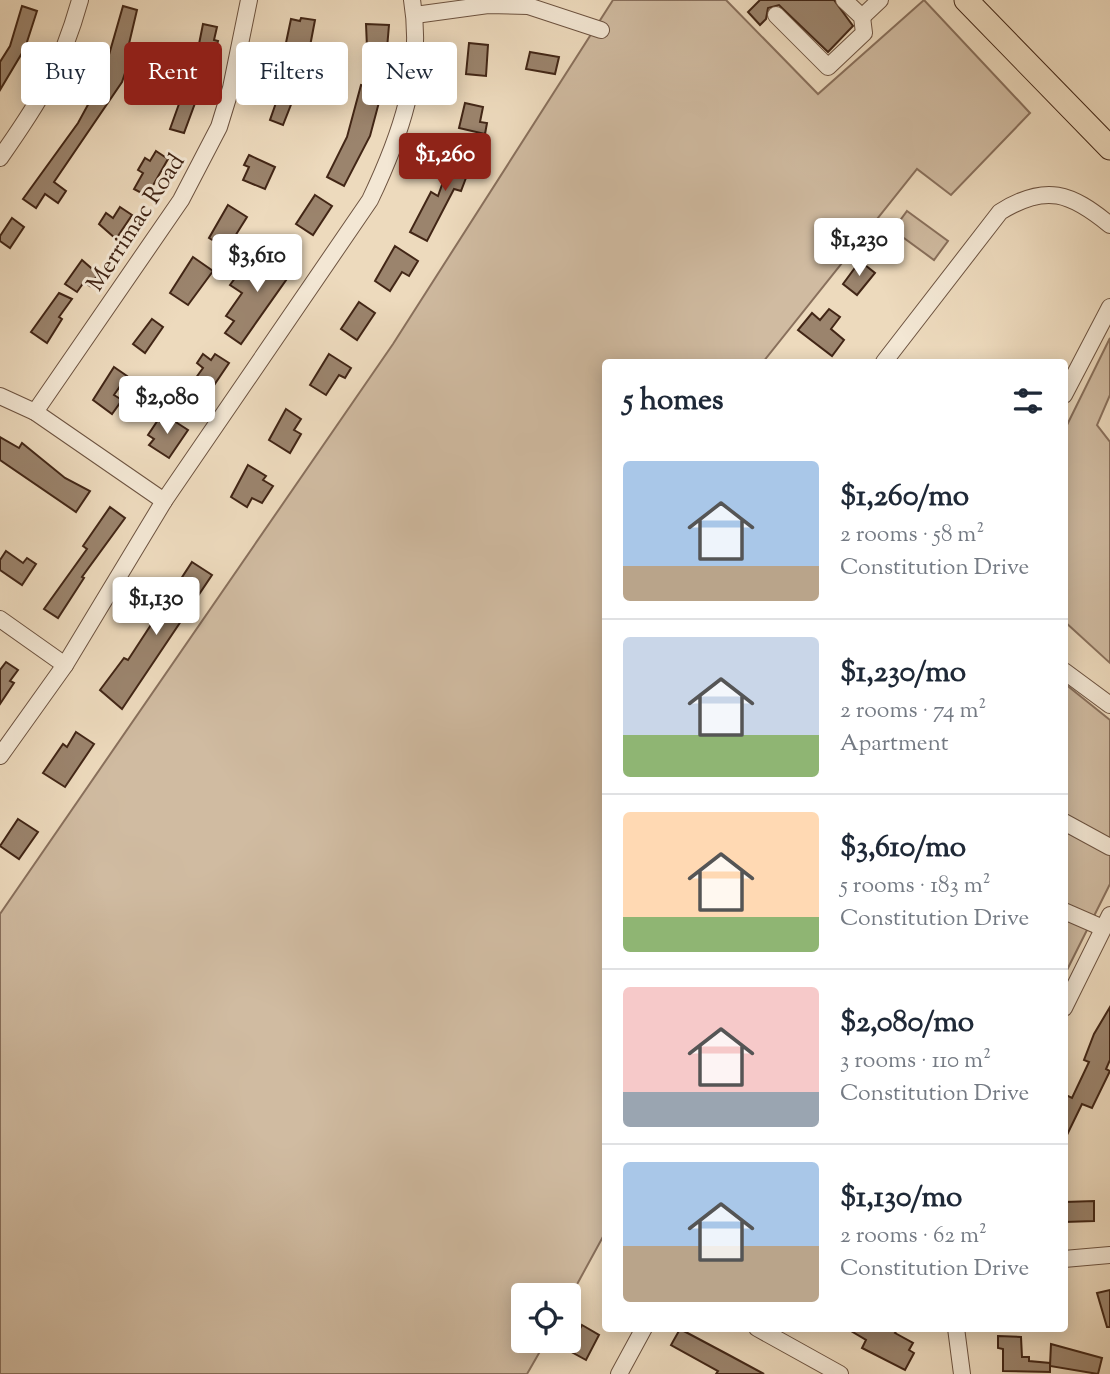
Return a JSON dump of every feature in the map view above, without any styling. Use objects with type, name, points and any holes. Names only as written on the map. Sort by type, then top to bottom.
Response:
[{"type":"highway","points":[[966,0],[1110,148]]},
{"type":"street","points":[[0,158],[42,99],[62,59],[80,0]]},
{"type":"street","name":"Merrimac Road","points":[[35,412],[181,200],[219,127],[231,88],[249,0]]},
{"type":"street","points":[[776,15],[828,67],[864,33],[862,17],[844,0]]},
{"type":"street","points":[[862,17],[880,0]]},
{"type":"street","points":[[0,756],[65,664],[164,501],[370,200],[393,151],[408,103],[415,55],[414,8],[528,6],[601,30]]},
{"type":"street","points":[[886,359],[1000,212],[1018,200],[1044,195],[1068,196],[1086,205],[1110,225]]},
{"type":"street","points":[[1068,387],[1110,307]]},
{"type":"street","points":[[0,397],[35,412],[164,501]]},
{"type":"street","points":[[0,619],[65,664]]},
{"type":"street","points":[[1068,674],[1110,705]]},
{"type":"street","points":[[1068,824],[1110,847]]},
{"type":"street","points":[[1068,912],[1107,921],[1068,1000]]},
{"type":"street","points":[[1068,1259],[1110,1255]]},
{"type":"street","points":[[619,1374],[642,1332]]},
{"type":"street","points":[[764,1332],[840,1374]]},
{"type":"street","points":[[957,1332],[962,1374]]},
{"type":"shaded area","points":[[613,0],[726,0],[818,94],[924,0],[1030,113],[951,195],[917,169],[765,359],[602,359],[602,1238],[578,1283],[511,1283],[511,1353],[539,1353],[527,1374],[0,1374],[0,914],[393,344]]},
{"type":"shaded area","points":[[907,211],[948,241],[934,260],[893,230]]},
{"type":"shaded area","points":[[1110,338],[1110,395],[1097,425],[1110,442],[1110,663],[1068,625],[1068,423]]},
{"type":"shaded area","points":[[1068,686],[1110,720],[1110,884],[1068,968]]},
{"type":"building","points":[[760,0],[834,0],[853,26],[828,52],[779,5],[768,8],[766,19],[760,25],[748,12]]},
{"type":"building","points":[[22,6],[37,11],[27,42],[21,42],[21,55],[0,90],[0,62],[10,46]]},
{"type":"building","points":[[123,6],[137,10],[129,42],[124,42],[124,76],[110,100],[110,51]]},
{"type":"building","points":[[301,18],[315,20],[311,42],[286,42],[291,19],[300,21]]},
{"type":"building","points":[[203,24],[217,27],[214,40],[218,42],[199,42]]},
{"type":"building","points":[[366,24],[389,25],[388,42],[367,42]]},
{"type":"building","points":[[469,43],[488,45],[486,76],[466,74]]},
{"type":"building","points":[[530,52],[559,57],[555,74],[526,69]]},
{"type":"building","points":[[361,85],[362,105],[378,105],[370,136],[344,186],[327,177],[347,137]]},
{"type":"building","points":[[465,103],[483,107],[480,122],[487,123],[485,134],[459,128]]},
{"type":"building","points":[[88,105],[106,105],[54,182],[66,191],[58,203],[45,194],[36,208],[23,199],[78,123]]},
{"type":"building","points":[[179,105],[194,105],[184,133],[170,129]]},
{"type":"building","points":[[275,105],[291,105],[283,125],[270,120]]},
{"type":"building","points":[[455,148],[474,154],[472,160],[480,162],[477,173],[469,170],[461,191],[454,189],[427,241],[410,232],[431,192],[438,196]]},
{"type":"building","points":[[156,151],[168,159],[147,196],[134,189],[143,173],[138,170],[145,158],[150,161]]},
{"type":"building","points":[[249,155],[275,167],[265,189],[243,180],[249,167],[244,165]]},
{"type":"building","points":[[315,195],[332,206],[313,235],[296,224]]},
{"type":"building","points":[[228,205],[247,217],[227,249],[209,238]]},
{"type":"building","points":[[120,207],[132,215],[116,239],[99,224],[106,213],[113,218]]},
{"type":"building","points":[[12,218],[24,227],[10,248],[0,241],[0,236]]},
{"type":"building","points":[[395,246],[418,261],[409,276],[402,272],[390,291],[375,281]]},
{"type":"building","points":[[281,248],[297,259],[289,272],[291,273],[241,344],[225,333],[234,321],[226,316],[242,293],[230,285],[244,266],[263,278]]},
{"type":"building","points":[[193,257],[213,271],[188,305],[170,293]]},
{"type":"building","points":[[82,260],[98,274],[90,286],[84,282],[77,292],[65,284]]},
{"type":"building","points":[[860,261],[875,273],[857,295],[843,284]]},
{"type":"building","points":[[59,293],[72,299],[59,317],[62,319],[47,343],[31,332]]},
{"type":"building","points":[[359,302],[375,313],[357,340],[341,329]]},
{"type":"building","points":[[829,309],[840,317],[831,329],[844,340],[832,356],[798,330],[812,313],[820,320]]},
{"type":"building","points":[[152,319],[163,327],[145,353],[133,344]]},
{"type":"building","points":[[203,354],[211,360],[215,354],[229,363],[206,397],[190,386],[203,368],[197,363]]},
{"type":"building","points":[[329,354],[351,368],[345,378],[339,375],[326,395],[310,385]]},
{"type":"building","points":[[114,367],[127,376],[114,395],[122,400],[112,414],[93,400]]},
{"type":"building","points":[[286,409],[301,419],[294,430],[301,434],[290,453],[269,440]]},
{"type":"building","points":[[168,417],[188,430],[169,458],[149,445],[154,439],[148,435],[158,420],[163,424]]},
{"type":"building","points":[[0,437],[19,448],[22,443],[65,478],[90,491],[76,512],[0,460]]},
{"type":"building","points":[[248,465],[266,476],[263,480],[273,486],[262,503],[252,498],[247,507],[231,497]]},
{"type":"building","points":[[110,507],[125,518],[82,577],[84,578],[58,618],[44,609],[87,549],[83,546]]},
{"type":"building","points":[[6,551],[23,563],[27,558],[36,564],[22,585],[0,570],[0,560]]},
{"type":"building","points":[[192,562],[212,575],[122,709],[100,690],[124,658],[128,660]]},
{"type":"building","points":[[6,662],[18,670],[10,681],[14,683],[0,704],[0,670]]},
{"type":"building","points":[[76,732],[94,744],[65,787],[43,773],[63,744],[67,747]]},
{"type":"building","points":[[18,819],[38,832],[19,859],[0,846]]},
{"type":"building","points":[[1110,1007],[1110,1060],[1106,1069],[1110,1071],[1092,1108],[1082,1104],[1068,1133],[1068,1096],[1072,1098],[1089,1062],[1084,1060],[1094,1034]]},
{"type":"building","points":[[1094,1201],[1094,1221],[1068,1222],[1068,1202]]},
{"type":"building","points":[[1110,1290],[1110,1327],[1107,1327],[1097,1293]]},
{"type":"building","points":[[581,1327],[599,1335],[586,1360],[573,1353],[581,1353]]},
{"type":"building","points":[[678,1332],[686,1332],[764,1374],[716,1374],[718,1371],[671,1345]]},
{"type":"building","points":[[853,1332],[896,1332],[913,1343],[909,1350],[914,1353],[905,1370],[862,1348],[866,1340]]},
{"type":"building","points":[[998,1336],[1021,1337],[1022,1357],[1029,1357],[1029,1361],[1050,1363],[1050,1372],[1003,1371],[1003,1349],[998,1348]]},
{"type":"building","points":[[1051,1344],[1102,1358],[1098,1374],[1050,1366]]}]
